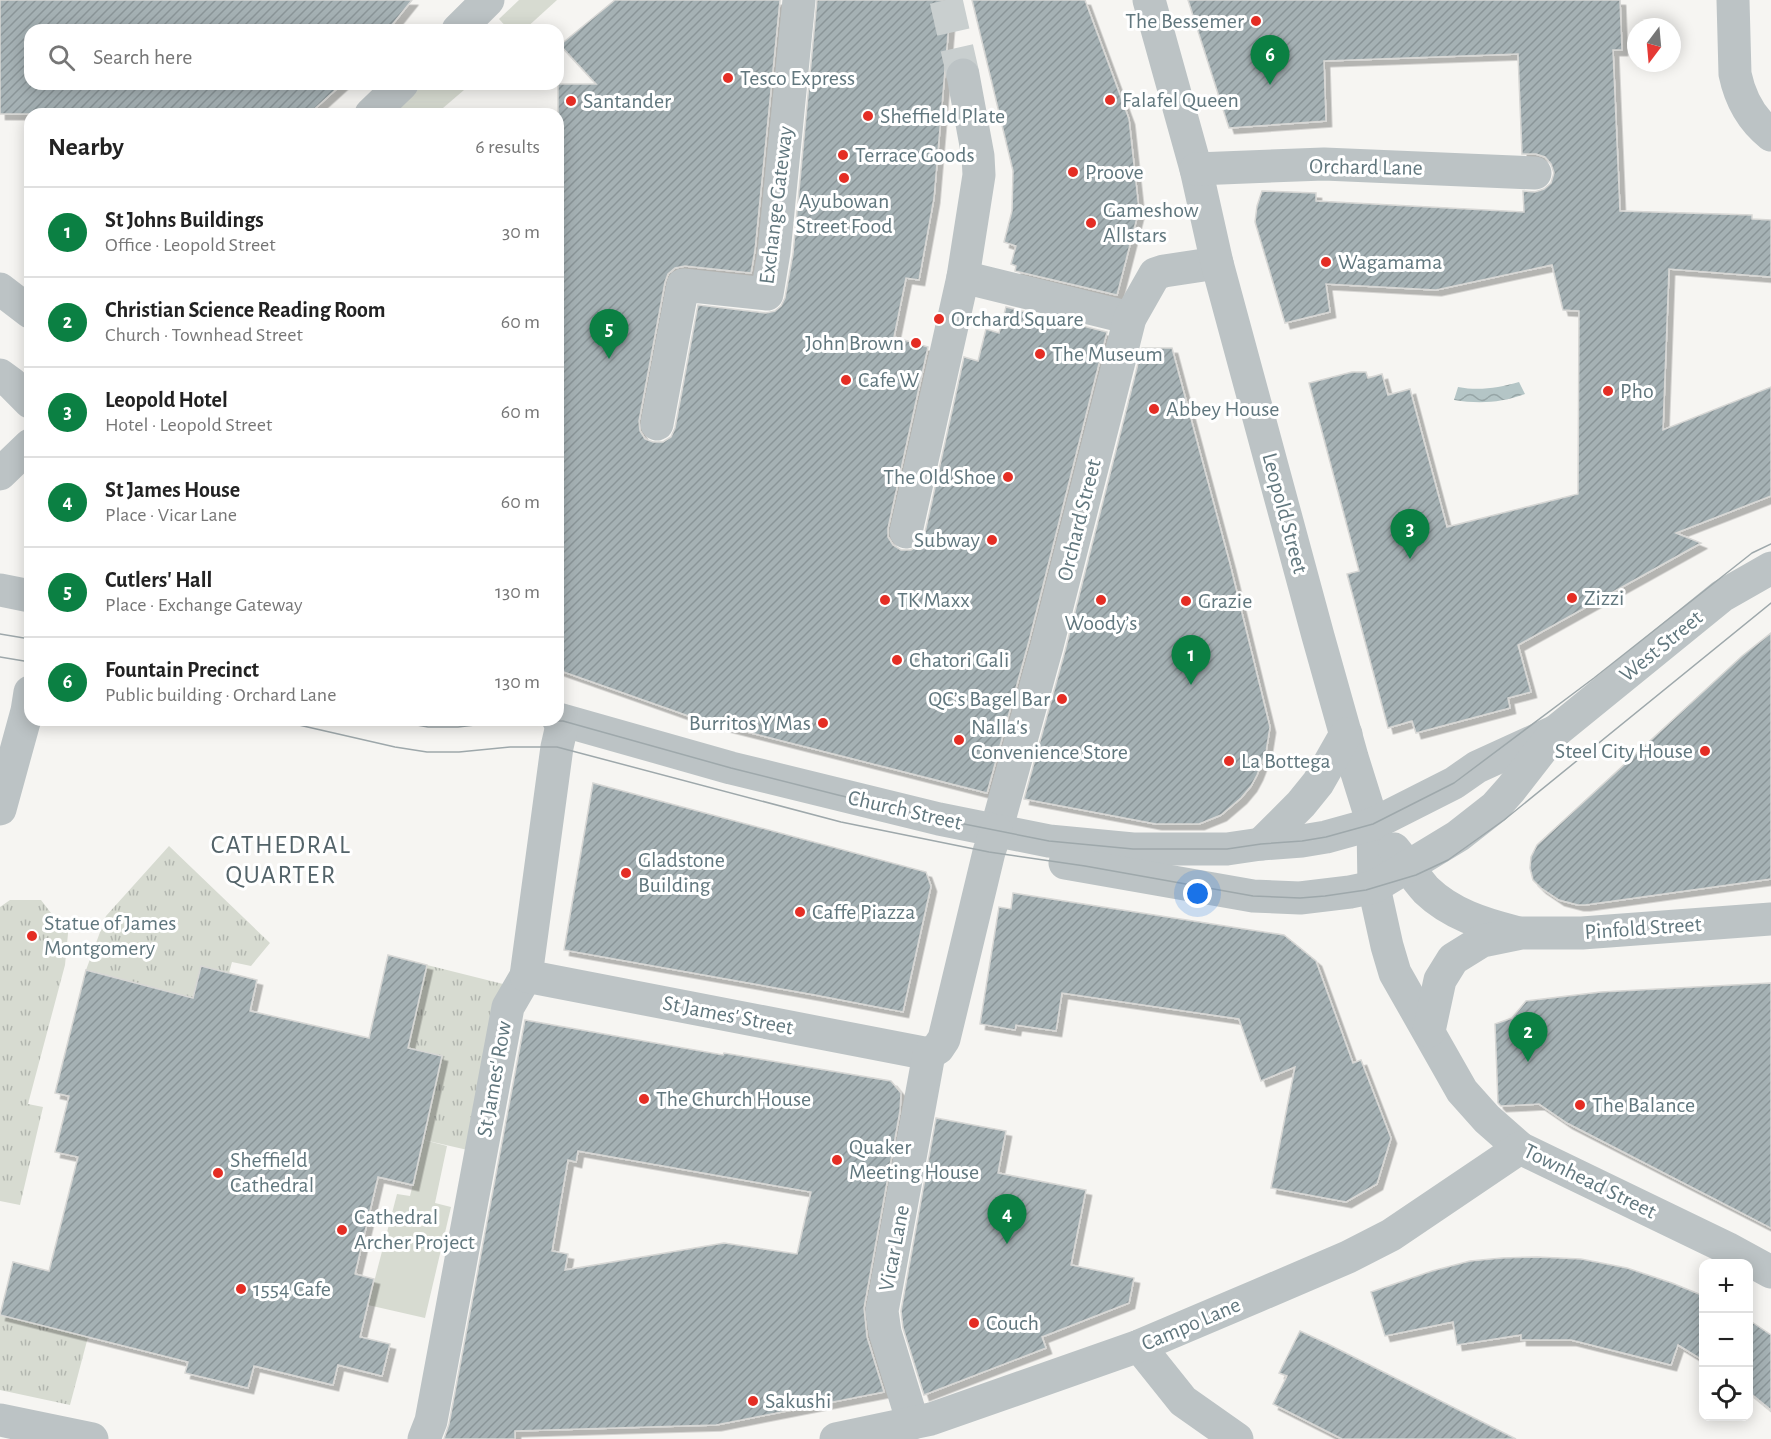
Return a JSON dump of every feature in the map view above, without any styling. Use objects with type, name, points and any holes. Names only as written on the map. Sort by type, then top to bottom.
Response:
[{"type":"street","points":[[464,24],[488,0]]},
{"type":"street","name":"Exchange Gateway","points":[[657,424],[683,285],[767,294],[774,252],[799,0]]},
{"type":"street","name":"Leopold Street","points":[[1149,0],[1196,169],[1217,263],[1346,734],[1373,824],[1374,887]]},
{"type":"street","points":[[1733,0],[1738,86],[1751,114],[1771,135]]},
{"type":"street","points":[[906,532],[963,277],[979,175],[978,156],[963,75]]},
{"type":"street","points":[[377,108],[396,90]]},
{"type":"street","name":"Orchard Lane","points":[[1196,169],[1324,164],[1535,173]]},
{"type":"street","name":"Orchard Street","points":[[993,841],[1050,634],[1131,318],[1155,274],[1217,263]]},
{"type":"street","points":[[963,277],[1131,318]]},
{"type":"street","points":[[0,289],[24,307]]},
{"type":"street","points":[[0,375],[24,396]]},
{"type":"street","points":[[0,474],[24,451]]},
{"type":"street","name":"West Street","points":[[1374,887],[1458,836],[1495,807],[1556,731],[1722,596],[1771,568]]},
{"type":"street","points":[[0,590],[24,595]]},
{"type":"street","name":"Church Street","points":[[564,721],[731,768],[939,819],[993,841],[1085,866],[1253,896],[1300,898],[1374,887]]},
{"type":"street","points":[[0,809],[24,722]]},
{"type":"street","name":"St James' Row","points":[[424,1439],[431,1421],[508,1007],[526,976],[560,726]]},
{"type":"street","name":"West Street","points":[[1373,824],[1454,783],[1477,767],[1556,731]]},
{"type":"street","points":[[1261,844],[1301,804],[1318,783],[1346,734]]},
{"type":"street","name":"Church Street","points":[[993,841],[1048,841],[1133,849],[1227,849],[1326,837],[1373,824]]},
{"type":"street","name":"Pinfold Street","points":[[1373,824],[1425,889],[1447,906],[1480,923],[1521,933]]},
{"type":"street","name":"Vicar Lane","points":[[925,1427],[885,1332],[882,1311],[929,1054],[938,1048],[944,1039],[993,841]]},
{"type":"street","name":"Townhead Street","points":[[1374,887],[1395,973],[1462,1091],[1487,1119],[1520,1148],[1717,1243],[1771,1272]]},
{"type":"street","name":"Pinfold Street","points":[[1430,1031],[1440,980],[1453,959],[1482,941],[1521,933],[1582,933],[1769,921]]},
{"type":"street","name":"St James' Street","points":[[526,976],[929,1054]]},
{"type":"street","name":"Campo Lane","points":[[836,1439],[925,1427],[1139,1346],[1348,1257],[1391,1235],[1520,1148]]},
{"type":"street","points":[[1139,1346],[1183,1401],[1237,1439]]},
{"type":"street","points":[[0,1420],[92,1439]]},
{"type":"green space","points":[[519,0],[557,0],[531,24],[504,24],[499,19]]},
{"type":"green space","points":[[416,90],[464,90],[443,108],[397,108]]},
{"type":"green space","points":[[169,846],[270,943],[251,966],[232,962],[229,973],[193,998],[86,970],[106,916]]},
{"type":"green space","points":[[10,900],[41,900],[51,913],[69,923],[65,965],[28,1104],[43,1107],[20,1205],[0,1201],[0,907]]},
{"type":"green space","points":[[427,965],[503,984],[472,1151],[424,1140],[442,1056],[408,1048]]},
{"type":"green space","points":[[424,1140],[447,1146],[435,1203],[451,1207],[425,1318],[368,1305],[397,1194],[410,1196]]},
{"type":"green space","points":[[0,1315],[88,1337],[70,1405],[0,1390]]},
{"type":"water","points":[[1519,382],[1525,394],[1516,397],[1489,402],[1454,400],[1458,387],[1488,388]]},
{"type":"building","points":[[0,0],[412,0],[393,24],[24,24],[24,90],[335,90],[316,108],[24,108],[24,114],[0,114]]},
{"type":"building","points":[[615,0],[780,0],[751,273],[685,266],[675,268],[668,274],[639,421],[640,431],[645,439],[663,442],[671,437],[675,428],[698,305],[766,313],[775,311],[785,298],[793,254],[817,0],[951,0],[934,198],[919,280],[906,278],[894,337],[928,347],[888,528],[888,537],[893,545],[901,550],[911,550],[919,545],[924,537],[964,357],[978,361],[986,329],[999,333],[1006,307],[1107,332],[1029,641],[987,793],[700,720],[564,672],[564,108],[558,108],[558,90],[564,90],[564,84],[596,84],[564,49],[564,42]]},
{"type":"building","points":[[972,0],[1085,0],[1129,119],[1139,210],[1117,295],[1015,271],[1016,266],[1011,264],[1016,246],[1004,242],[1012,211],[1013,171]]},
{"type":"building","points":[[1188,0],[1620,0],[1622,50],[1613,50],[1620,211],[1752,215],[1752,219],[1771,220],[1771,277],[1669,269],[1663,430],[1771,387],[1771,496],[1676,533],[1701,543],[1518,645],[1531,692],[1508,698],[1510,708],[1416,733],[1412,721],[1388,728],[1347,574],[1359,571],[1309,383],[1352,372],[1366,372],[1368,378],[1382,374],[1388,395],[1410,389],[1447,527],[1578,494],[1579,311],[1563,310],[1552,265],[1436,290],[1326,284],[1330,312],[1285,323],[1255,222],[1262,191],[1316,193],[1316,201],[1524,212],[1523,191],[1535,192],[1544,189],[1551,183],[1554,173],[1545,157],[1536,154],[1522,154],[1518,54],[1324,61],[1326,121],[1229,128]]},
{"type":"building","points":[[1142,348],[1172,348],[1230,564],[1270,727],[1266,752],[1251,786],[1221,815],[1199,824],[1156,824],[1024,799],[1065,651]]},
{"type":"building","name":"Steel City House","points":[[1771,633],[1771,879],[1585,905],[1559,900],[1541,888],[1533,880],[1530,868],[1531,857],[1537,845],[1742,656]]},
{"type":"building","points":[[593,783],[926,872],[931,886],[903,1012],[564,950]]},
{"type":"building","points":[[1013,893],[1284,935],[1316,961],[1353,1063],[1361,1060],[1391,1138],[1377,1184],[1346,1202],[1271,1188],[1295,1067],[1261,1081],[1239,1019],[1062,993],[1056,1031],[1016,1025],[1015,1030],[980,1024],[999,907],[1011,909]]},
{"type":"building","name":"Sheffield Cathedral","points":[[388,955],[427,965],[408,1048],[442,1056],[413,1185],[378,1177],[355,1274],[374,1279],[360,1337],[390,1344],[382,1376],[338,1365],[333,1385],[254,1366],[248,1388],[185,1373],[188,1362],[0,1315],[13,1262],[49,1271],[78,1157],[55,1152],[69,1096],[55,1093],[86,970],[193,998],[201,966],[257,980],[250,1011],[369,1038]]},
{"type":"building","name":"The Balance","points":[[1771,983],[1771,1228],[1567,1123],[1539,1104],[1501,1106],[1498,1103],[1495,1024],[1512,1018],[1526,1001],[1601,992]]},
{"type":"building","points":[[525,1020],[723,1055],[724,1053],[891,1081],[901,1093],[900,1111],[864,1308],[867,1337],[884,1392],[716,1425],[515,1431],[515,1439],[444,1439],[449,1424]],"holes":[[[578,1151],[811,1192],[797,1254],[724,1243],[565,1270],[568,1254],[552,1251],[568,1160],[576,1162]]]},
{"type":"building","points":[[936,1118],[1006,1131],[998,1173],[1086,1190],[1071,1265],[1134,1278],[1129,1303],[1042,1337],[1046,1348],[924,1395],[903,1328],[901,1311]]},
{"type":"building","points":[[1502,1258],[1581,1259],[1627,1268],[1699,1294],[1699,1358],[1678,1345],[1671,1365],[1571,1340],[1521,1340],[1521,1335],[1457,1345],[1453,1322],[1385,1336],[1371,1292],[1432,1271],[1470,1261]]},
{"type":"building","points":[[1753,1323],[1771,1335],[1771,1410],[1753,1395]]},
{"type":"building","points":[[1300,1331],[1516,1439],[1342,1439],[1273,1404],[1287,1376],[1279,1373]]},
{"type":"tunnel","points":[[946,0],[963,75]]},
{"type":"tram line","points":[[564,721],[838,795],[939,819],[1049,841],[1133,849],[1227,849],[1302,841],[1373,824],[1454,783],[1594,678],[1752,553],[1771,544]]},
{"type":"tram line","points":[[303,726],[427,752],[459,752],[510,747],[557,747],[841,822],[989,852],[1085,866],[1253,896],[1300,898],[1325,896],[1366,890],[1416,875],[1448,860],[1504,820],[1771,603]]},
{"type":"tram line","points":[[0,634],[24,638]]},
{"type":"tram line","points":[[0,657],[24,661]]},
{"type":"tram line","points":[[422,726],[466,726]]},
{"type":"place","name":"The Bessemer","points":[[1256,21]]},
{"type":"place","name":"Tesco Express","points":[[728,78]]},
{"type":"place","name":"Fountain Precinct","points":[[1270,85]]},
{"type":"place","name":"Falafel Queen","points":[[1110,100]]},
{"type":"place","name":"Santander","points":[[571,101]]},
{"type":"place","name":"Sheffield Plate","points":[[868,116]]},
{"type":"place","name":"Terrace Goods","points":[[843,155]]},
{"type":"place","name":"Proove","points":[[1073,172]]},
{"type":"place","name":"Ayubowan Street Food","points":[[844,178]]},
{"type":"place","name":"Gameshow Allstars","points":[[1091,223]]},
{"type":"place","name":"Wagamama","points":[[1326,262]]},
{"type":"place","name":"Orchard Square","points":[[939,319]]},
{"type":"place","name":"John Brown","points":[[916,343]]},
{"type":"place","name":"The Museum","points":[[1040,354]]},
{"type":"place","name":"Cutlers' Hall","points":[[609,359]]},
{"type":"place","name":"Cafe W","points":[[846,380]]},
{"type":"place","name":"Pho","points":[[1608,391]]},
{"type":"place","name":"Abbey House","points":[[1154,409]]},
{"type":"place","name":"The Old Shoe","points":[[1008,477]]},
{"type":"place","name":"Subway","points":[[992,540]]},
{"type":"place","name":"Leopold Hotel","points":[[1410,559]]},
{"type":"place","name":"Zizzi","points":[[1572,598]]},
{"type":"place","name":"TK Maxx","points":[[885,600]]},
{"type":"place","name":"Woody’s","points":[[1101,600]]},
{"type":"place","name":"Grazie","points":[[1186,601]]},
{"type":"place","name":"Chatori Gali","points":[[897,660]]},
{"type":"place","name":"St Johns Buildings","points":[[1191,685]]},
{"type":"place","name":"QC’s Bagel Bar","points":[[1062,699]]},
{"type":"place","name":"Burritos Y Mas","points":[[823,723]]},
{"type":"place","name":"Nalla's Convenience Store","points":[[959,740]]},
{"type":"place","name":"Steel City House","points":[[1705,751]]},
{"type":"place","name":"La Bottega","points":[[1229,761]]},
{"type":"place","name":"Gladstone Building","points":[[626,873]]},
{"type":"place","name":"Caffe Piazza","points":[[800,912]]},
{"type":"place","name":"Statue of James Montgomery","points":[[32,936]]},
{"type":"place","name":"Christian Science Reading Room","points":[[1528,1062]]},
{"type":"place","name":"The Church House","points":[[644,1099]]},
{"type":"place","name":"The Balance","points":[[1580,1105]]},
{"type":"place","name":"Quaker Meeting House","points":[[837,1160]]},
{"type":"place","name":"Sheffield Cathedral","points":[[218,1173]]},
{"type":"place","name":"Cathedral Archer Project","points":[[342,1230]]},
{"type":"place","name":"St James House","points":[[1007,1244]]},
{"type":"place","name":"1554 Cafe","points":[[241,1289]]},
{"type":"place","name":"Couch","points":[[974,1323]]},
{"type":"place","name":"Sakushi","points":[[753,1401]]},
{"type":"district","name":"CATHEDRAL QUARTER","points":[[281,860]]}]
